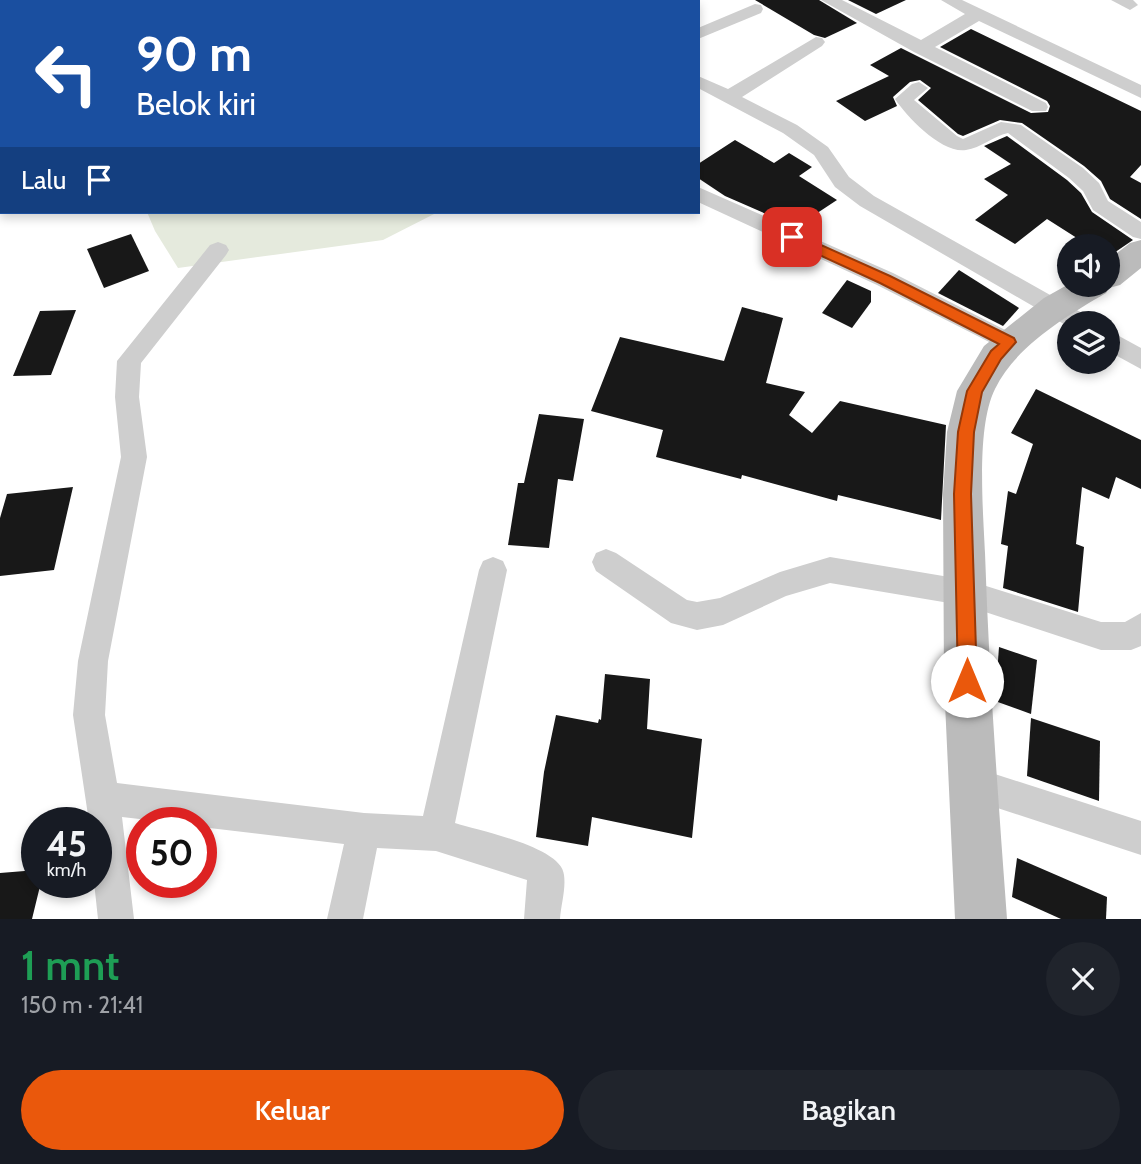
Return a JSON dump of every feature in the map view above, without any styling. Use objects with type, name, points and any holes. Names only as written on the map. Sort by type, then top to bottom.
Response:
[{"type":"main road","points":[[1120,268],[1141,251]]},
{"type":"main road","points":[[1072,311],[1084,297]]},
{"type":"main road","points":[[981,919],[967,681],[963,494],[966,432],[975,391],[996,355],[1009,342],[1057,320]]},
{"type":"street","points":[[829,0],[1039,107]]},
{"type":"street","points":[[949,0],[977,7],[1141,78]]},
{"type":"street","points":[[920,48],[977,7]]},
{"type":"street","points":[[977,7],[1141,92]]},
{"type":"street","points":[[700,33],[755,9]]},
{"type":"street","points":[[730,96],[816,42]]},
{"type":"street","points":[[700,82],[790,129],[821,151],[842,182],[867,201],[1062,311]]},
{"type":"street","points":[[919,88],[904,99],[906,104],[956,143],[964,145],[1005,127],[1014,129],[1076,173],[1092,188],[1100,205],[1141,233]]},
{"type":"street","points":[[700,195],[885,279],[1009,342]]},
{"type":"street","points":[[116,919],[103,799],[89,715],[93,661],[134,457],[127,397],[129,361],[218,250]]},
{"type":"street","points":[[1120,347],[1141,360]]},
{"type":"street","points":[[606,562],[681,612],[697,616],[723,611],[780,585],[830,570],[967,593],[1101,636],[1131,636],[1141,627]]},
{"type":"street","points":[[436,834],[493,570]]},
{"type":"street","points":[[973,783],[1141,838]]},
{"type":"street","points":[[103,799],[365,831],[436,834],[526,860],[547,874],[542,919]]},
{"type":"street","points":[[345,919],[365,831]]},
{"type":"shaded area","points":[[148,214],[434,214],[383,240],[178,268]]},
{"type":"building","points":[[755,0],[819,0],[857,23],[825,38],[814,35]]},
{"type":"building","points":[[848,0],[906,0],[876,14]]},
{"type":"building","points":[[971,29],[1141,111],[1141,165],[1130,177],[1141,183],[1141,219],[1110,199],[1101,181],[1084,166],[1022,123],[1000,120],[963,136],[958,134],[918,100],[931,88],[920,80],[910,82],[893,97],[897,106],[865,121],[836,101],[889,76],[870,65],[901,48],[1031,113],[1048,112],[1050,106],[1047,101],[940,47]]},
{"type":"building","points":[[1007,136],[1067,180],[1081,193],[1092,212],[1133,240],[1120,249],[1120,234],[1071,234],[1047,219],[1015,244],[975,220],[1008,195],[984,179],[1011,164],[984,146]]},
{"type":"building","points":[[735,140],[774,163],[789,153],[812,167],[799,176],[837,200],[796,227],[725,196],[700,179],[700,163]]},
{"type":"building","points":[[131,234],[149,271],[104,288],[87,249]]},
{"type":"building","points":[[959,270],[1019,308],[1003,326],[938,293]]},
{"type":"building","points":[[847,280],[871,291],[871,302],[852,328],[822,313]]},
{"type":"building","points":[[742,307],[783,318],[766,383],[805,392],[789,415],[812,433],[840,401],[946,425],[941,520],[838,495],[837,501],[742,475],[741,479],[656,457],[663,430],[591,411],[620,337],[724,361]]},
{"type":"building","points":[[76,310],[51,375],[13,376],[40,311]]},
{"type":"building","points":[[1036,389],[1141,440],[1141,489],[1116,477],[1109,499],[1082,487],[1076,544],[1084,547],[1078,612],[1003,588],[1008,546],[1001,544],[1008,491],[1016,494],[1033,444],[1011,433]]},
{"type":"building","points":[[539,414],[584,419],[573,481],[558,479],[549,548],[508,545],[518,483],[524,483]]},
{"type":"building","points":[[73,487],[54,570],[0,576],[0,518],[7,494]]},
{"type":"building","points":[[999,647],[1037,660],[1031,714],[995,701]]},
{"type":"building","points":[[605,674],[650,679],[647,729],[702,739],[692,838],[592,817],[588,846],[536,837],[544,772],[556,715],[598,723],[599,719],[601,720]]},
{"type":"building","points":[[1031,718],[1100,741],[1099,801],[1027,776]]},
{"type":"building","points":[[1017,858],[1107,897],[1106,919],[1061,919],[1012,897]]},
{"type":"building","points":[[21,871],[21,898],[37,898],[32,919],[0,919],[0,873]]},
{"type":"route","points":[[792,237],[885,279],[1009,342],[996,355],[975,391],[966,432],[963,494],[967,681]]}]
